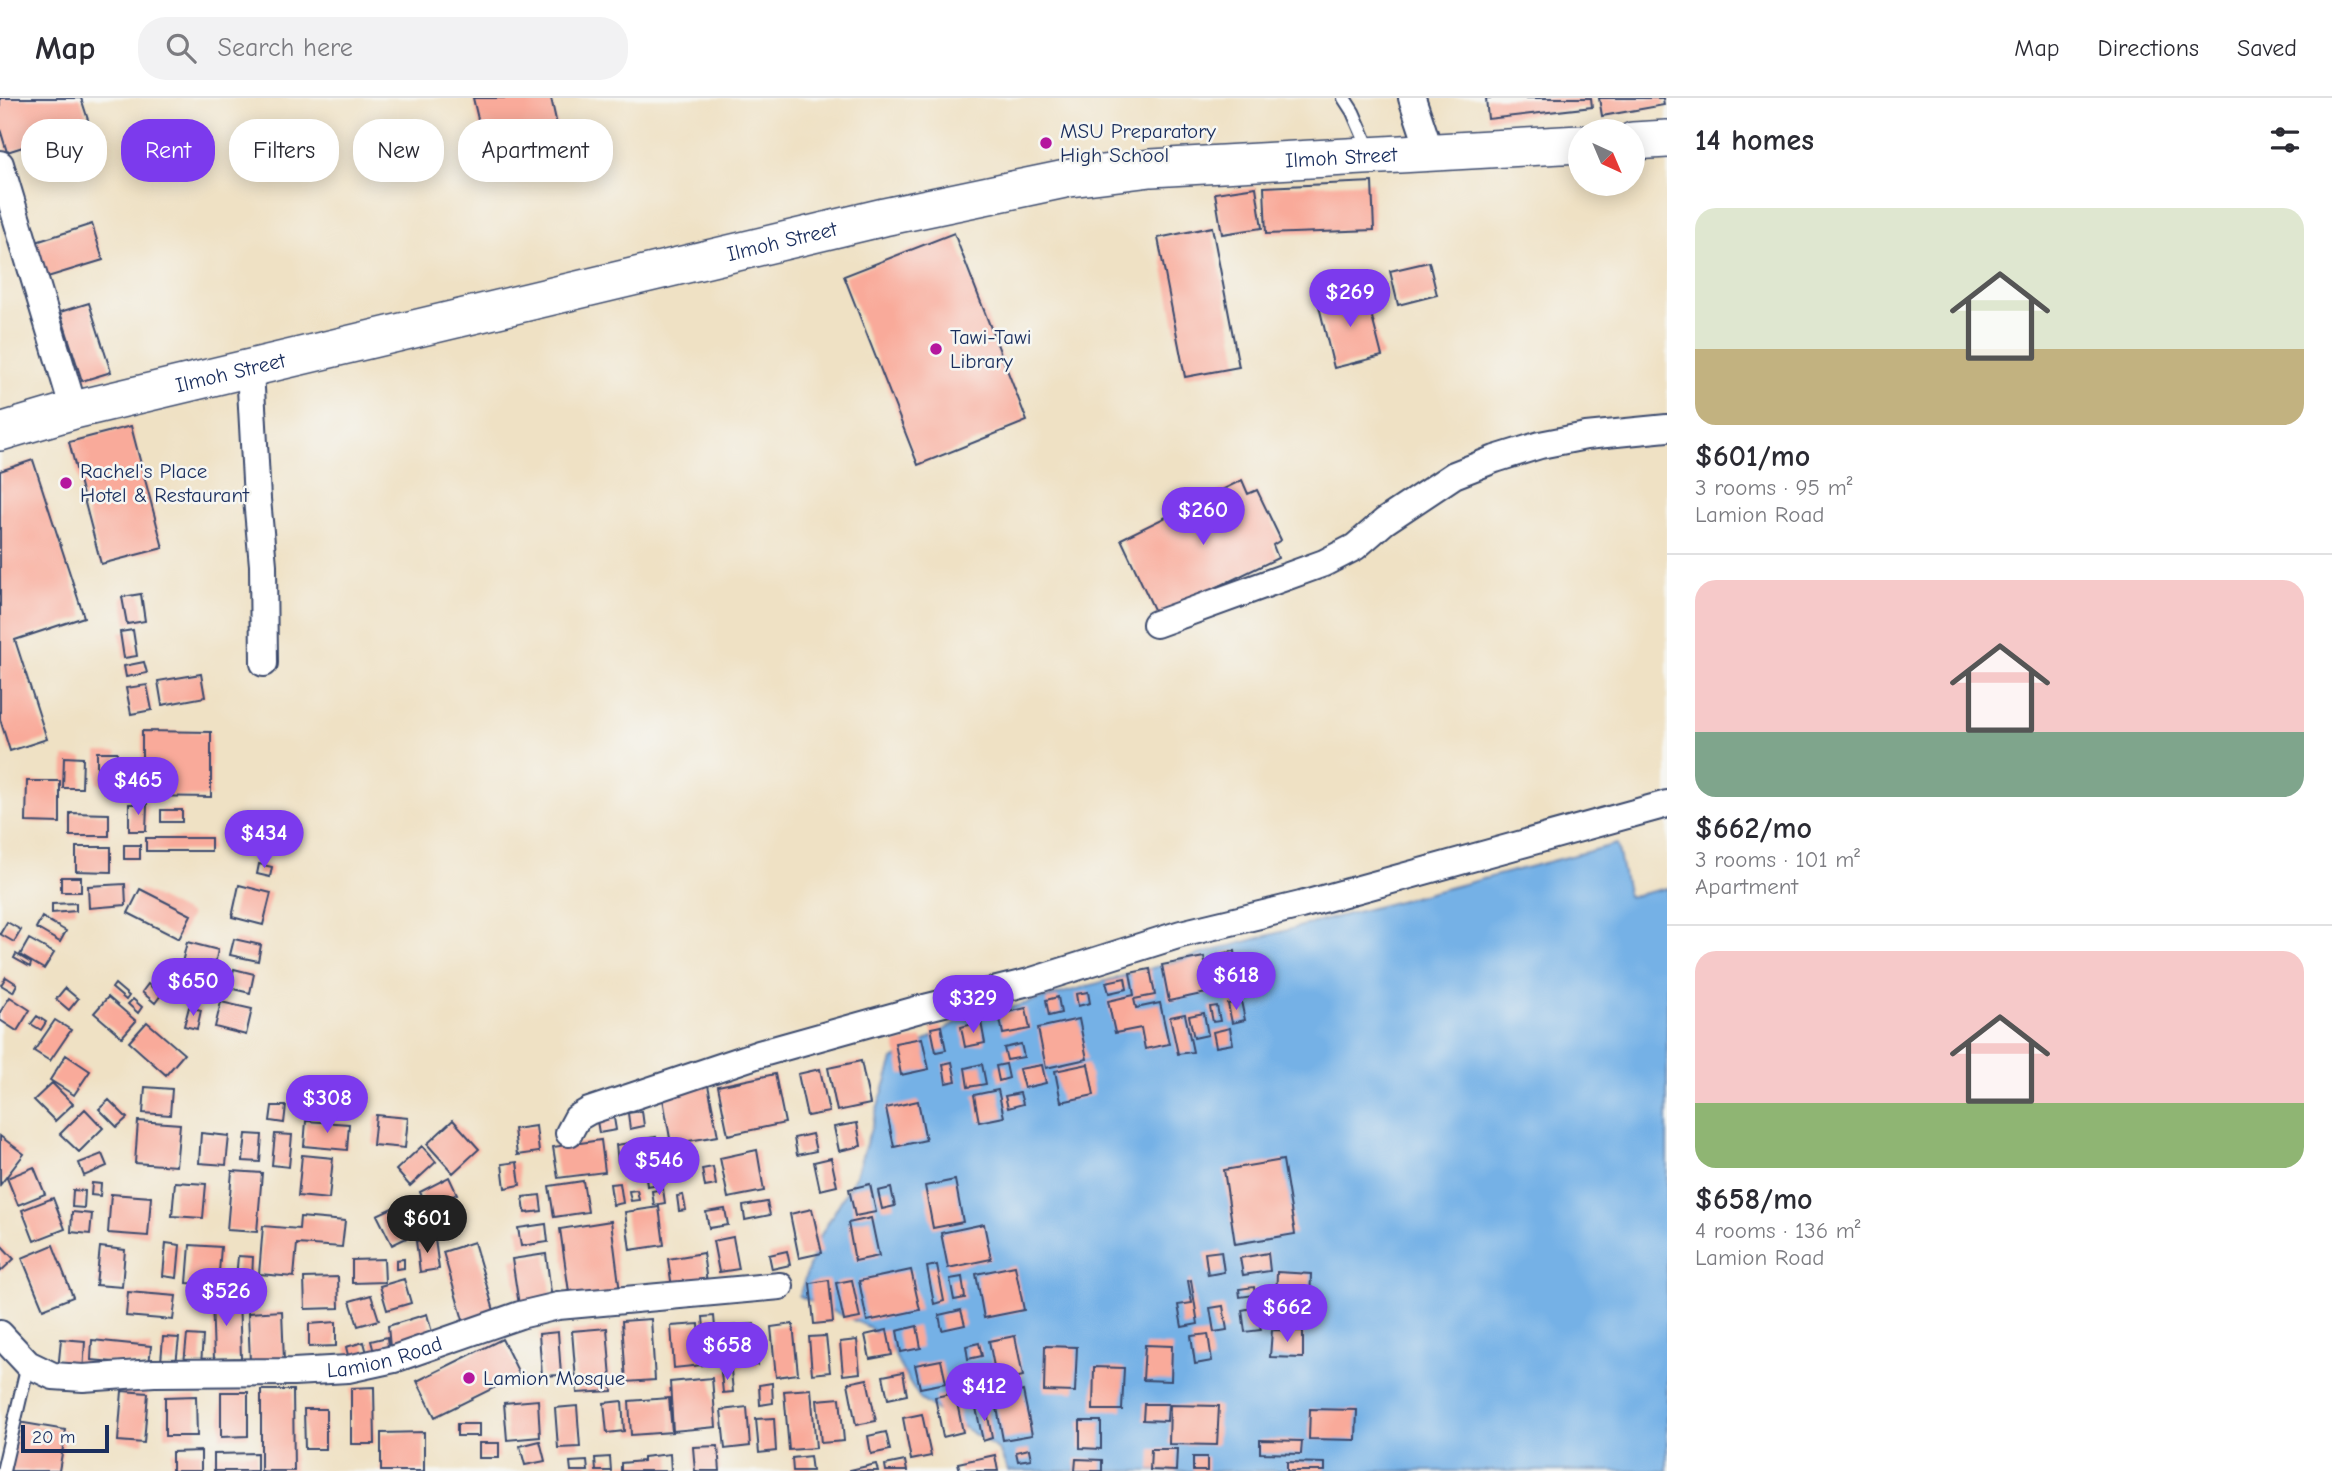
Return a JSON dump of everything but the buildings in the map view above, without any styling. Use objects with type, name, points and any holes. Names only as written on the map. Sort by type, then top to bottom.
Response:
[{"type":"street","points":[[1412,98],[1430,152]]},
{"type":"street","points":[[1645,140],[1667,139]]},
{"type":"street","name":"Ilmoh Street","points":[[0,432],[74,410],[884,217],[1070,178],[1151,168],[1568,145]]},
{"type":"street","points":[[0,164],[74,410]]},
{"type":"street","points":[[250,370],[263,565],[264,663]]},
{"type":"street","points":[[1156,624],[1324,563],[1355,547],[1385,522],[1454,475],[1494,459],[1540,444],[1586,436],[1665,433]]},
{"type":"street","points":[[569,1133],[577,1118],[589,1111],[759,1054],[1029,982],[1181,934],[1301,905],[1667,804]]},
{"type":"street","name":"Lamion Road","points":[[0,1334],[28,1364],[53,1376],[83,1378],[154,1373],[348,1369],[394,1359],[520,1315],[558,1306],[780,1286]]},
{"type":"lane","points":[[1344,98],[1372,155]]},
{"type":"lane","points":[[3,1471],[28,1364]]},
{"type":"water","points":[[1617,844],[1628,897],[1667,888],[1667,1471],[1008,1471],[999,1450],[921,1400],[891,1347],[869,1327],[799,1296],[818,1240],[856,1175],[893,1060],[956,1023],[1291,929]]},
{"type":"place","name":"MSU Preparatory High School","points":[[1046,143]]},
{"type":"place","name":"Tawi-Tawi Library","points":[[936,349]]},
{"type":"place","name":"Rachel's Place Hotel & Restaurant","points":[[66,483]]},
{"type":"place","name":"Lamion Mosque","points":[[469,1378]]}]
